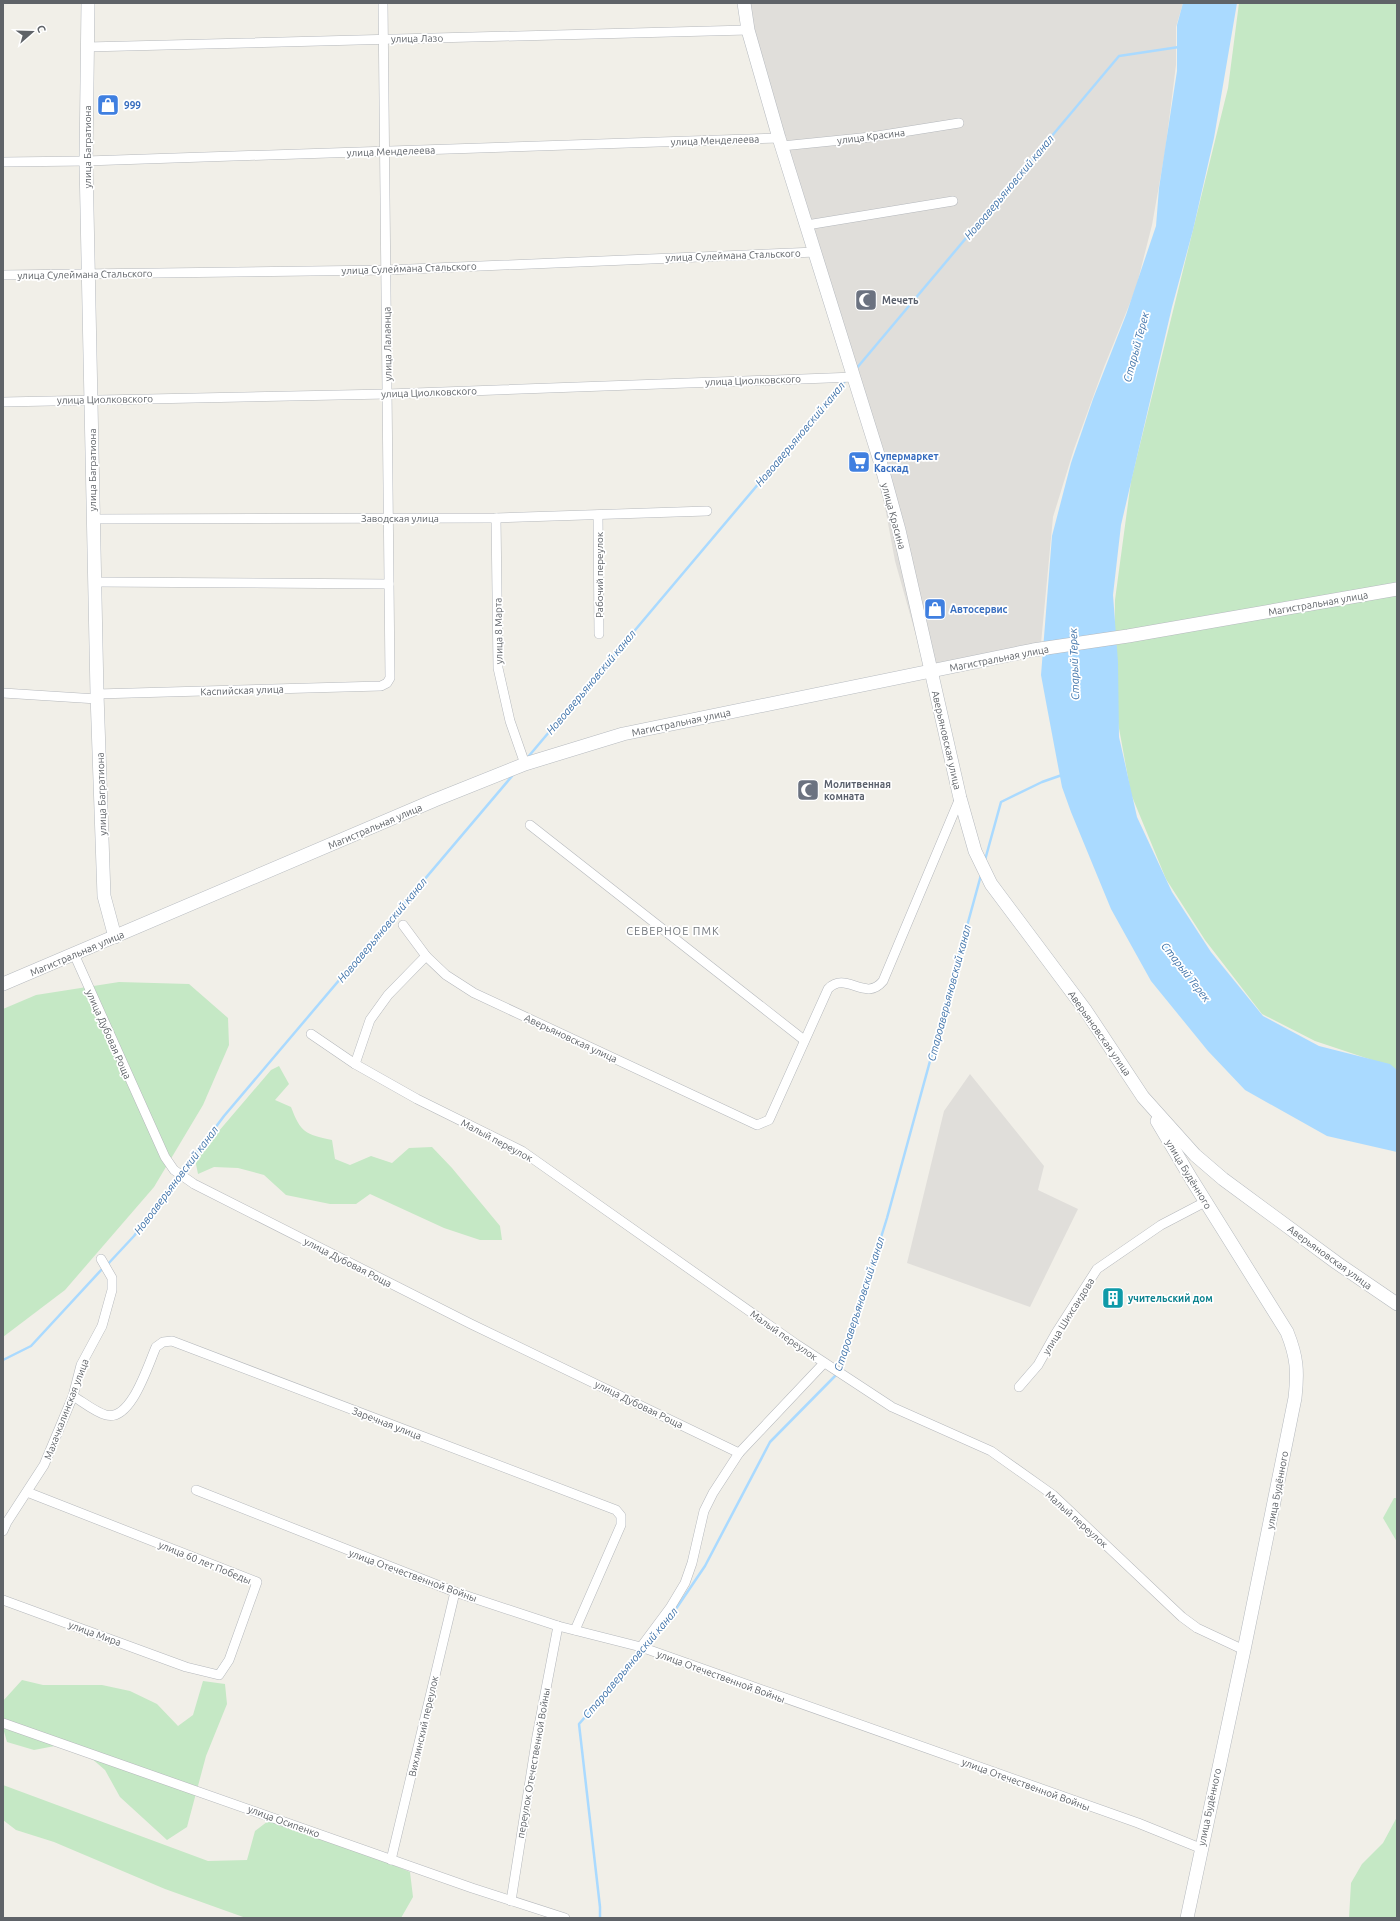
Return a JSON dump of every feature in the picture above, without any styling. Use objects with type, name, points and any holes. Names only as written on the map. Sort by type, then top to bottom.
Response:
[{"type":"street","name":"улица Багратиона","points":[[88,3],[86,161],[92,399],[92,519],[95,582],[97,697],[104,896],[115,936]]},
{"type":"street","name":"улица Лалаянца","points":[[383,3],[390,678],[387,684]]},
{"type":"street","name":"улица Красина","points":[[744,3],[748,30],[781,142],[855,377],[899,530],[932,672]]},
{"type":"street","name":"улица Лазо","points":[[87,47],[384,38],[748,30]]},
{"type":"street","name":"улица Красина","points":[[781,142],[871,138],[959,123]]},
{"type":"street","name":"улица Менделеева","points":[[3,162],[781,142]]},
{"type":"street","points":[[807,225],[953,201]]},
{"type":"street","name":"улица Сулеймана Стальского","points":[[3,275],[386,270],[816,252]]},
{"type":"street","name":"улица Циолковского","points":[[3,402],[387,394],[855,377]]},
{"type":"street","name":"Заводская улица","points":[[92,519],[496,518],[707,511]]},
{"type":"street","name":"Рабочий переулок","points":[[598,515],[599,634]]},
{"type":"street","name":"улица 8 Марта","points":[[496,518],[498,668],[510,721],[525,764]]},
{"type":"street","points":[[95,582],[389,584]]},
{"type":"street","name":"Магистральная улица","points":[[3,984],[435,800],[525,764],[623,734],[1034,650],[1128,636],[1397,589]]},
{"type":"street","name":"Аверьяновская улица","points":[[932,672],[960,798],[975,851],[991,884],[1086,1011],[1144,1097],[1195,1154],[1223,1179],[1337,1263],[1397,1304]]},
{"type":"street","name":"Каспийская улица","points":[[3,693],[97,697],[380,686],[387,684]]},
{"type":"street","points":[[530,824],[804,1040],[828,989],[834,983],[841,982],[869,990],[878,988],[883,981],[960,798]]},
{"type":"street","name":"Аверьяновская улица","points":[[403,925],[426,956],[446,975],[474,993],[757,1125],[769,1120],[804,1040]]},
{"type":"street","name":"улица Дубовая Роща","points":[[74,954],[165,1157],[174,1170],[194,1184],[471,1324],[739,1453]]},
{"type":"street","points":[[355,1064],[370,1020],[388,995],[426,956]]},
{"type":"street","name":"Малый переулок","points":[[311,1034],[355,1064],[416,1099],[522,1151],[824,1363],[892,1408],[991,1451],[1053,1495],[1182,1617],[1196,1628],[1244,1650]]},
{"type":"street","name":"улица Будённого","points":[[1144,1097],[1205,1202],[1287,1332],[1295,1352],[1298,1374],[1295,1398],[1244,1650],[1186,1918]]},
{"type":"street","name":"улица Шихсаидова","points":[[1019,1387],[1038,1365],[1056,1333],[1097,1269],[1161,1225],[1205,1202]]},
{"type":"street","name":"Махачкалинская улица","points":[[3,1531],[6,1522],[44,1465],[73,1396],[81,1365],[102,1326],[112,1290],[112,1278],[101,1259]]},
{"type":"street","name":"Заречная улица","points":[[73,1396],[106,1415],[115,1415],[124,1411],[132,1400],[156,1347],[164,1342],[172,1341],[616,1510],[621,1516],[621,1525],[574,1630]]},
{"type":"street","points":[[641,1647],[670,1608],[685,1583],[692,1563],[704,1511],[713,1493],[739,1453],[824,1363]]},
{"type":"street","name":"улица Отечественной Войны","points":[[196,1490],[455,1592],[558,1626],[641,1647],[1138,1823],[1200,1848]]},
{"type":"street","name":"улица 60 лет Победы","points":[[27,1492],[257,1582],[229,1660],[219,1675],[186,1667]]},
{"type":"street","name":"Вихлинский переулок","points":[[391,1860],[455,1592]]},
{"type":"street","name":"улица Мира","points":[[3,1600],[186,1667]]},
{"type":"street","name":"переулок Отечественной Войны","points":[[511,1901],[537,1736],[558,1626]]},
{"type":"street","name":"улица Осипенко","points":[[3,1723],[391,1860],[565,1918]]},
{"type":"shaded area","points":[[745,3],[1183,3],[1176,27],[1176,65],[1165,152],[1152,225],[1136,288],[1104,367],[1074,449],[1053,517],[1040,654],[927,675],[895,561],[872,437]]},
{"type":"shaded area","points":[[970,1074],[1044,1166],[1038,1190],[1078,1209],[1030,1307],[907,1263],[944,1111]]},
{"type":"green space","points":[[1239,3],[1397,3],[1397,1071],[1390,1066],[1315,1041],[1262,1014],[1205,940],[1166,879],[1131,794],[1114,701],[1115,600],[1131,481],[1228,88]]},
{"type":"green space","points":[[119,982],[189,984],[228,1018],[229,1045],[203,1105],[154,1187],[65,1290],[3,1337],[3,1009],[36,995]]},
{"type":"green space","points":[[279,1066],[289,1084],[275,1100],[291,1107],[298,1122],[305,1131],[316,1136],[332,1140],[335,1159],[350,1165],[371,1156],[392,1163],[409,1148],[432,1147],[452,1168],[500,1226],[502,1240],[480,1240],[444,1228],[370,1194],[356,1204],[330,1204],[286,1195],[264,1175],[238,1168],[214,1167],[198,1174],[195,1159],[271,1070]]},
{"type":"green space","points":[[1394,1498],[1397,1498],[1397,1542],[1383,1518]]},
{"type":"green space","points":[[22,1680],[43,1685],[102,1685],[130,1691],[157,1704],[178,1726],[193,1715],[203,1681],[225,1684],[227,1704],[206,1756],[187,1827],[167,1840],[120,1797],[105,1770],[83,1751],[60,1745],[34,1750],[7,1742],[3,1728],[3,1701]]},
{"type":"green space","points":[[3,1785],[208,1861],[247,1860],[255,1831],[276,1815],[410,1872],[413,1897],[401,1918],[246,1918],[165,1889],[54,1842],[16,1830],[3,1820]]},
{"type":"green space","points":[[1397,1817],[1397,1918],[1349,1918],[1351,1883],[1362,1864],[1383,1843]]},
{"type":"water","name":"Старый Терек","points":[[1183,3],[1237,3],[1214,138],[1193,230],[1172,307],[1121,525],[1113,595],[1118,662],[1119,737],[1137,817],[1172,892],[1211,952],[1263,1016],[1319,1046],[1390,1064],[1397,1070],[1397,1152],[1327,1136],[1245,1090],[1208,1051],[1151,981],[1111,909],[1071,812],[1062,787],[1046,702],[1041,675],[1052,536],[1071,463],[1093,399],[1126,315],[1156,226],[1159,188],[1177,71],[1177,25]]},
{"type":"waterway","name":"Новоаверьяновский канал","points":[[856,369],[1119,56],[1179,47]]},
{"type":"waterway","name":"Новоаверьяновский канал","points":[[528,757],[846,380]]},
{"type":"waterway","name":"Новоаверьяновский канал","points":[[107,1265],[134,1236],[224,1116],[513,775]]},
{"type":"waterway","name":"Староаверьяновский канал","points":[[985,860],[1001,802],[1042,782],[1062,775]]},
{"type":"waterway","name":"Староаверьяновский канал","points":[[840,1370],[887,1218],[981,875]]},
{"type":"waterway","name":"Новоаверьяновский канал","points":[[3,1360],[31,1346],[103,1268]]},
{"type":"waterway","name":"Староаверьяновский канал","points":[[649,1643],[665,1625],[705,1566],[770,1442],[837,1374]]},
{"type":"waterway","name":"Староаверьяновский канал","points":[[600,1918],[579,1724],[643,1650]]},
{"type":"place","name":"999","points":[[108,105]]},
{"type":"place","name":"Мечеть","points":[[866,300]]},
{"type":"place","name":"Супермаркет Каскад","points":[[859,462]]},
{"type":"place","name":"Автосервис","points":[[935,609]]},
{"type":"place","name":"Молитвенная комната","points":[[808,790]]},
{"type":"place","name":"учительский дом","points":[[1113,1298]]},
{"type":"district","name":"СЕВЕРНОЕ ПМК","points":[[673,931]]}]
